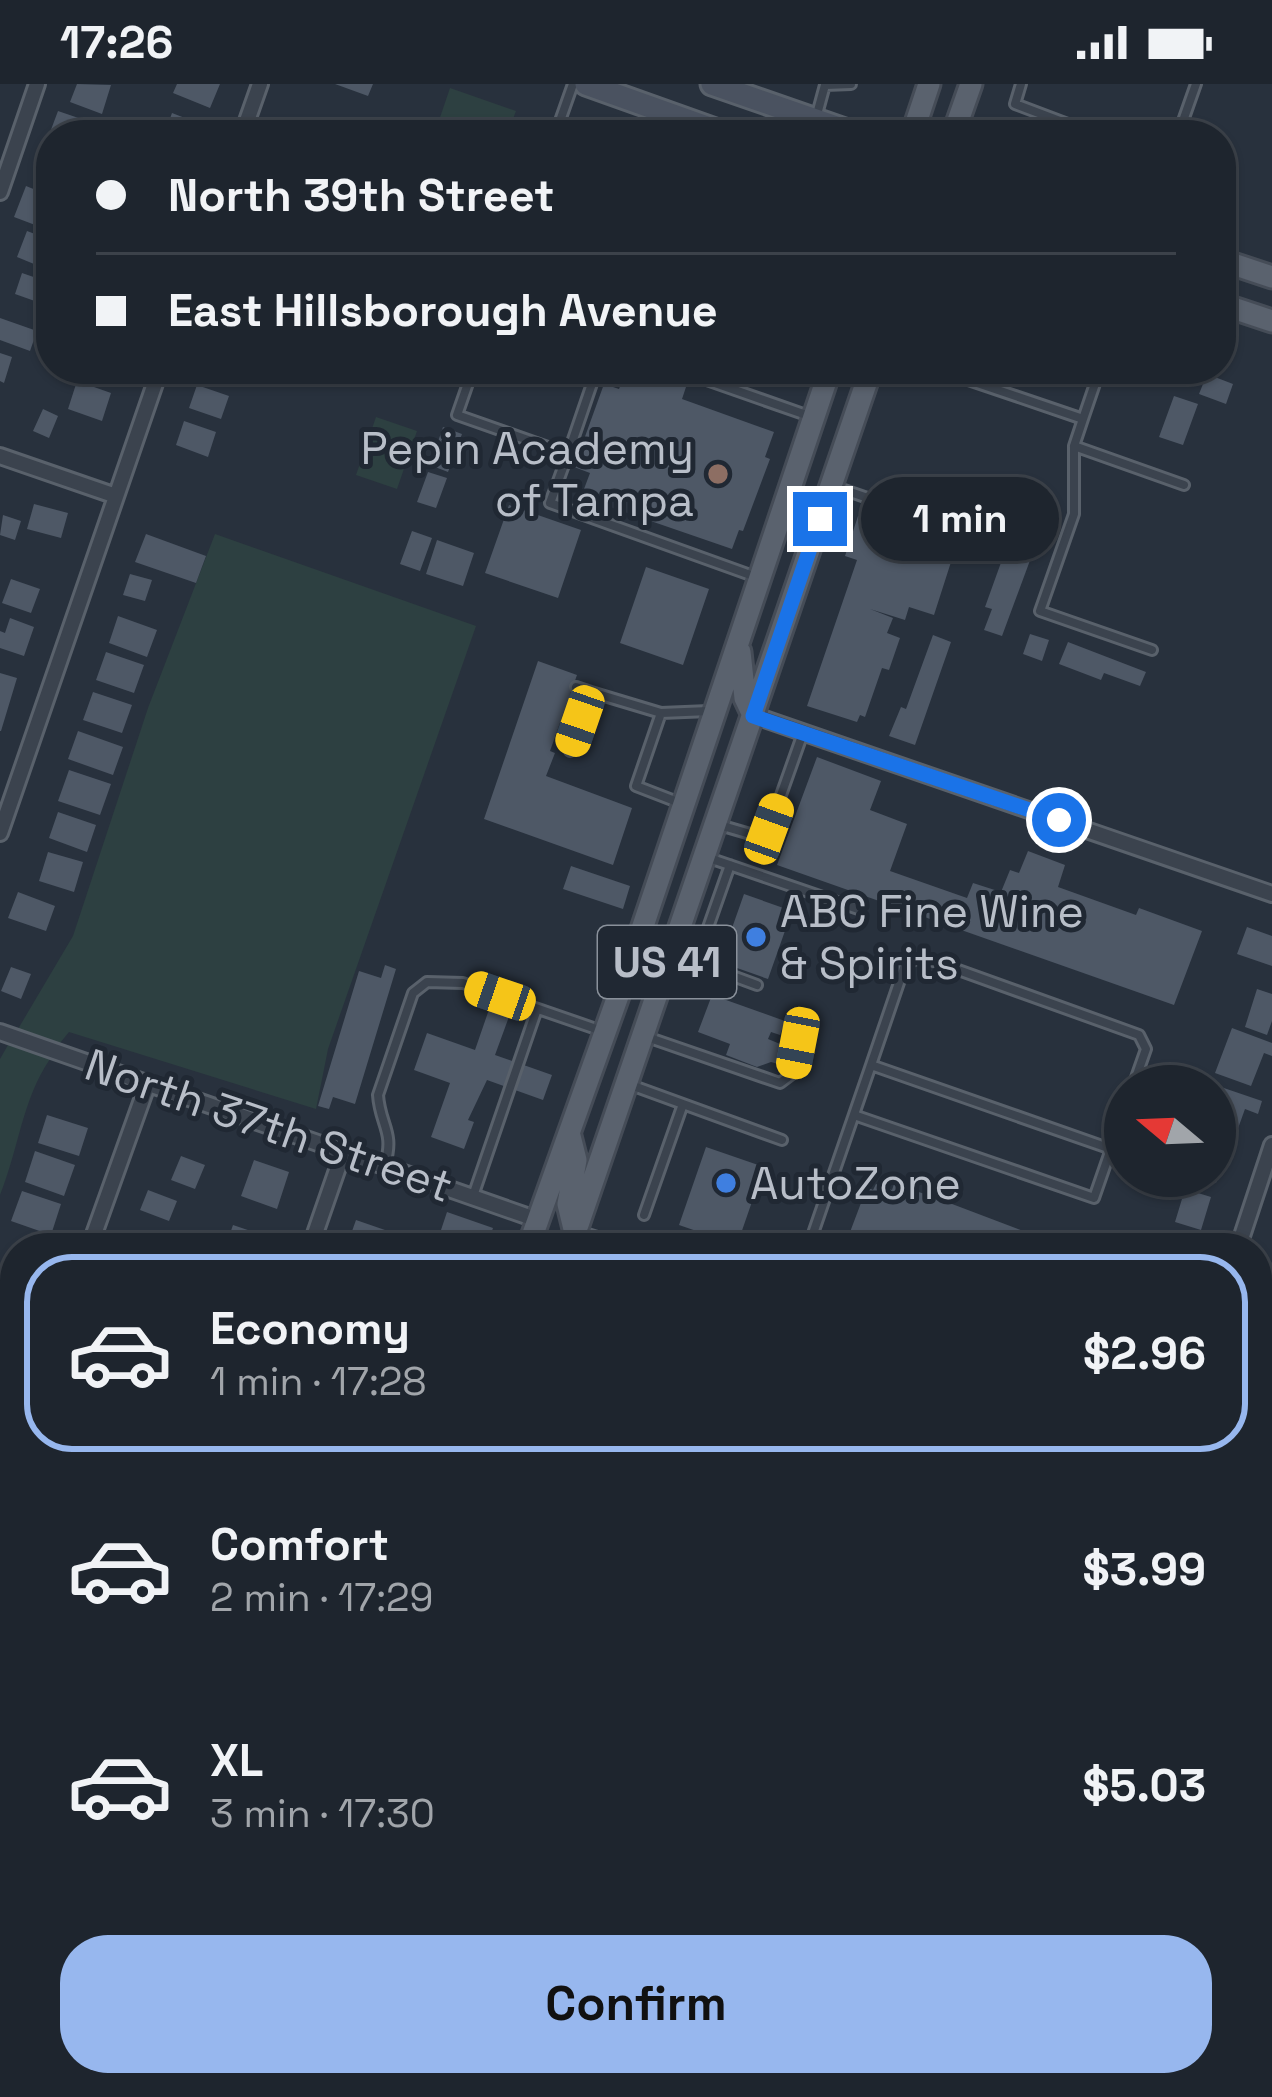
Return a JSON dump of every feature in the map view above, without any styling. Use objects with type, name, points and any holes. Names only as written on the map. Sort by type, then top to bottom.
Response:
[{"type":"main road","points":[[586,84],[686,120]]},
{"type":"main road","points":[[715,84],[815,120]]},
{"type":"main road","points":[[917,120],[929,84]]},
{"type":"main road","points":[[958,120],[970,84]]},
{"type":"main road","points":[[1236,265],[1272,277]]},
{"type":"main road","points":[[1236,309],[1272,321]]},
{"type":"main road","name":"US 41","points":[[533,1233],[653,896],[683,804],[705,711],[740,633],[825,384]]},
{"type":"main road","name":"US 41","points":[[574,1233],[866,384]]},
{"type":"main road","points":[[740,633],[740,674],[753,716]]},
{"type":"main road","points":[[653,896],[660,926],[674,940]]},
{"type":"main road","points":[[570,1136],[576,1160],[568,1204],[571,1233]]},
{"type":"main road","points":[[538,1220],[542,1233]]},
{"type":"street","points":[[0,192],[37,84]]},
{"type":"street","points":[[247,120],[260,84]]},
{"type":"street","points":[[0,832],[155,384]]},
{"type":"street","points":[[0,456],[116,496]]},
{"type":"street","points":[[753,716],[1272,894]]},
{"type":"street","name":"North 37th Street","points":[[0,1032],[538,1220]]},
{"type":"street","points":[[93,1233],[148,1083]]},
{"type":"street","points":[[1243,1233],[1272,1145]]},
{"type":"street","points":[[315,1233],[344,1150]]},
{"type":"lane","points":[[560,120],[573,84]]},
{"type":"lane","points":[[815,120],[823,85],[851,84]]},
{"type":"lane","points":[[1021,84],[1015,104],[1057,120]]},
{"type":"lane","points":[[1183,120],[1196,84]]},
{"type":"lane","points":[[468,384],[457,415],[568,454]]},
{"type":"lane","points":[[592,384],[550,503],[758,578]]},
{"type":"lane","points":[[717,384],[813,418]]},
{"type":"lane","points":[[980,384],[1083,419]]},
{"type":"lane","points":[[1095,384],[1074,446],[1074,514],[1040,611],[1151,650]]},
{"type":"lane","points":[[1074,446],[1184,485]]},
{"type":"lane","points":[[831,485],[989,540]]},
{"type":"lane","points":[[576,687],[661,713],[705,711]]},
{"type":"lane","points":[[570,751],[591,692]]},
{"type":"lane","points":[[661,713],[636,786],[683,804]]},
{"type":"lane","points":[[715,824],[757,836],[769,829],[803,733]]},
{"type":"lane","points":[[704,856],[858,910]]},
{"type":"lane","points":[[700,953],[730,865]]},
{"type":"lane","points":[[674,940],[700,953],[711,968],[757,985]]},
{"type":"lane","points":[[813,1233],[904,968],[913,960],[925,958],[1139,1035],[1146,1049],[1140,1065]]},
{"type":"lane","points":[[385,1164],[390,1132],[379,1112],[378,1096],[413,993],[428,982],[444,980],[605,1032]]},
{"type":"lane","points":[[473,1196],[537,1009]]},
{"type":"lane","points":[[643,1036],[780,1083],[792,1073],[798,1043]]},
{"type":"lane","points":[[871,1065],[1104,1146]]},
{"type":"lane","points":[[626,1084],[782,1140]]},
{"type":"lane","points":[[644,1215],[683,1104]]},
{"type":"lane","points":[[854,1115],[1094,1198],[1104,1171]]},
{"type":"shaded area","points":[[450,88],[516,111],[513,120],[439,120]]},
{"type":"shaded area","points":[[376,417],[417,431],[397,489],[356,475]]},
{"type":"shaded area","points":[[215,534],[476,626],[328,1049],[316,1109],[69,1032],[60,1043],[18,1029],[73,936],[148,708]]},
{"type":"shaded area","points":[[8,1045],[50,1059],[27,1108],[0,1195],[0,1059]]},
{"type":"building","points":[[77,84],[111,85],[102,114],[70,102]]},
{"type":"building","points":[[177,84],[220,84],[210,108],[173,93]]},
{"type":"building","points":[[335,84],[373,84],[368,96]]},
{"type":"building","points":[[58,111],[84,120],[55,120]]},
{"type":"building","points":[[26,186],[36,190],[36,225],[14,217]]},
{"type":"building","points":[[27,231],[36,234],[36,265],[17,257]]},
{"type":"building","points":[[22,273],[36,278],[36,301],[15,294]]},
{"type":"building","points":[[0,318],[36,331],[30,351],[0,340]]},
{"type":"building","points":[[0,353],[12,357],[4,383],[0,381]]},
{"type":"building","points":[[76,384],[111,393],[102,421],[68,409]]},
{"type":"building","points":[[604,384],[619,389],[621,384],[687,384],[682,399],[774,432],[765,457],[770,459],[732,549],[581,497],[590,473],[574,467]]},
{"type":"building","points":[[1203,384],[1233,384],[1226,404],[1199,394]]},
{"type":"building","points":[[197,385],[229,396],[221,419],[189,408]]},
{"type":"building","points":[[1174,396],[1198,404],[1183,445],[1159,437]]},
{"type":"building","points":[[43,409],[58,416],[49,438],[33,431]]},
{"type":"building","points":[[184,421],[216,432],[208,457],[176,445]]},
{"type":"building","points":[[443,427],[462,434],[448,472],[430,465]]},
{"type":"building","points":[[428,472],[447,478],[436,508],[417,502]]},
{"type":"building","points":[[34,504],[68,513],[61,538],[27,529]]},
{"type":"building","points":[[509,505],[581,530],[558,598],[485,573]]},
{"type":"building","points":[[3,515],[21,521],[15,540],[0,535]]},
{"type":"building","points":[[858,516],[931,540],[927,553],[951,562],[934,615],[909,607],[905,620],[870,609],[893,618],[887,633],[900,638],[889,670],[882,668],[865,717],[860,715],[857,722],[807,706],[857,560],[845,556]]},
{"type":"building","points":[[1017,518],[1042,528],[1002,636],[984,630],[992,609],[985,607]]},
{"type":"building","points":[[412,531],[432,538],[420,571],[400,564]]},
{"type":"building","points":[[146,534],[206,556],[196,583],[135,562]]},
{"type":"building","points":[[437,540],[474,553],[463,586],[426,574]]},
{"type":"building","points":[[646,567],[709,589],[683,665],[620,643]]},
{"type":"building","points":[[130,574],[152,580],[145,601],[123,595]]},
{"type":"building","points":[[11,579],[40,589],[31,613],[2,603]]},
{"type":"building","points":[[118,616],[157,630],[147,657],[109,643]]},
{"type":"building","points":[[10,618],[34,627],[24,656],[0,648],[0,631],[5,633]]},
{"type":"building","points":[[1030,634],[1049,640],[1042,661],[1023,654]]},
{"type":"building","points":[[933,635],[951,642],[915,745],[889,736],[901,707],[906,709]]},
{"type":"building","points":[[1068,642],[1146,672],[1140,686],[1104,673],[1101,680],[1059,664]]},
{"type":"building","points":[[106,652],[144,665],[134,693],[96,680]]},
{"type":"building","points":[[538,661],[577,675],[546,776],[632,808],[613,865],[484,819]]},
{"type":"building","points":[[0,673],[17,678],[1,731],[0,731]]},
{"type":"building","points":[[93,692],[132,705],[122,733],[83,720]]},
{"type":"building","points":[[78,731],[123,747],[113,775],[68,759]]},
{"type":"building","points":[[817,757],[881,781],[870,810],[907,824],[890,871],[967,898],[973,883],[1001,892],[1010,870],[1019,873],[1028,851],[1065,865],[1058,887],[1136,915],[1139,908],[1202,931],[1174,1005],[777,865]]},
{"type":"building","points":[[69,770],[111,784],[100,815],[58,801]]},
{"type":"building","points":[[58,812],[96,825],[87,852],[49,838]]},
{"type":"building","points":[[48,852],[83,862],[74,892],[39,881]]},
{"type":"building","points":[[571,866],[630,886],[623,909],[563,889]]},
{"type":"building","points":[[18,892],[55,906],[46,931],[8,918]]},
{"type":"building","name":"ABC Fine Wine & Spirits","points":[[744,894],[792,911],[768,979],[720,962]]},
{"type":"building","points":[[1247,927],[1272,936],[1272,966],[1237,954]]},
{"type":"building","points":[[385,965],[396,969],[355,1104],[333,1097],[329,1109],[318,1106],[359,971],[381,978]]},
{"type":"building","points":[[11,967],[31,974],[21,999],[1,991]]},
{"type":"building","points":[[1257,989],[1272,994],[1267,1035],[1245,1027]]},
{"type":"building","points":[[494,995],[514,1003],[495,1055],[552,1075],[543,1100],[487,1080],[468,1120],[474,1122],[464,1149],[431,1137],[450,1083],[414,1070],[427,1033],[475,1050]]},
{"type":"building","points":[[712,995],[785,1021],[780,1035],[771,1032],[768,1039],[785,1046],[778,1064],[757,1067],[726,1055],[730,1044],[698,1032]]},
{"type":"building","points":[[1232,1028],[1272,1043],[1272,1056],[1264,1053],[1251,1086],[1236,1081],[1236,1065],[1218,1065]]},
{"type":"building","points":[[1236,1092],[1262,1101],[1258,1114],[1245,1109],[1236,1134]]},
{"type":"building","points":[[47,1115],[88,1128],[79,1156],[38,1143]]},
{"type":"building","name":"AutoZone","points":[[706,1147],[764,1167],[741,1233],[702,1233],[679,1225]]},
{"type":"building","points":[[35,1151],[75,1165],[64,1196],[25,1182]]},
{"type":"building","points":[[181,1156],[205,1165],[195,1189],[171,1180]]},
{"type":"building","points":[[254,1160],[289,1172],[277,1209],[241,1196]]},
{"type":"building","points":[[876,1184],[892,1190],[894,1184],[1029,1233],[850,1233],[867,1187],[873,1190]]},
{"type":"building","points":[[148,1190],[177,1201],[169,1221],[140,1210]]},
{"type":"building","points":[[22,1191],[61,1204],[52,1233],[11,1221]]},
{"type":"building","points":[[1183,1197],[1211,1197],[1201,1230],[1175,1222]]},
{"type":"building","points":[[447,1212],[493,1228],[491,1233],[440,1233]]},
{"type":"building","points":[[356,1220],[385,1230],[384,1233],[351,1233]]},
{"type":"building","points":[[233,1225],[256,1233],[230,1233]]},
{"type":"place","name":"Pepin Academy of Tampa","points":[[718,474]]},
{"type":"place","name":"ABC Fine Wine & Spirits","points":[[756,937]]},
{"type":"place","name":"AutoZone","points":[[726,1183]]},
{"type":"route","points":[[820,519],[753,716],[1059,820]]}]
